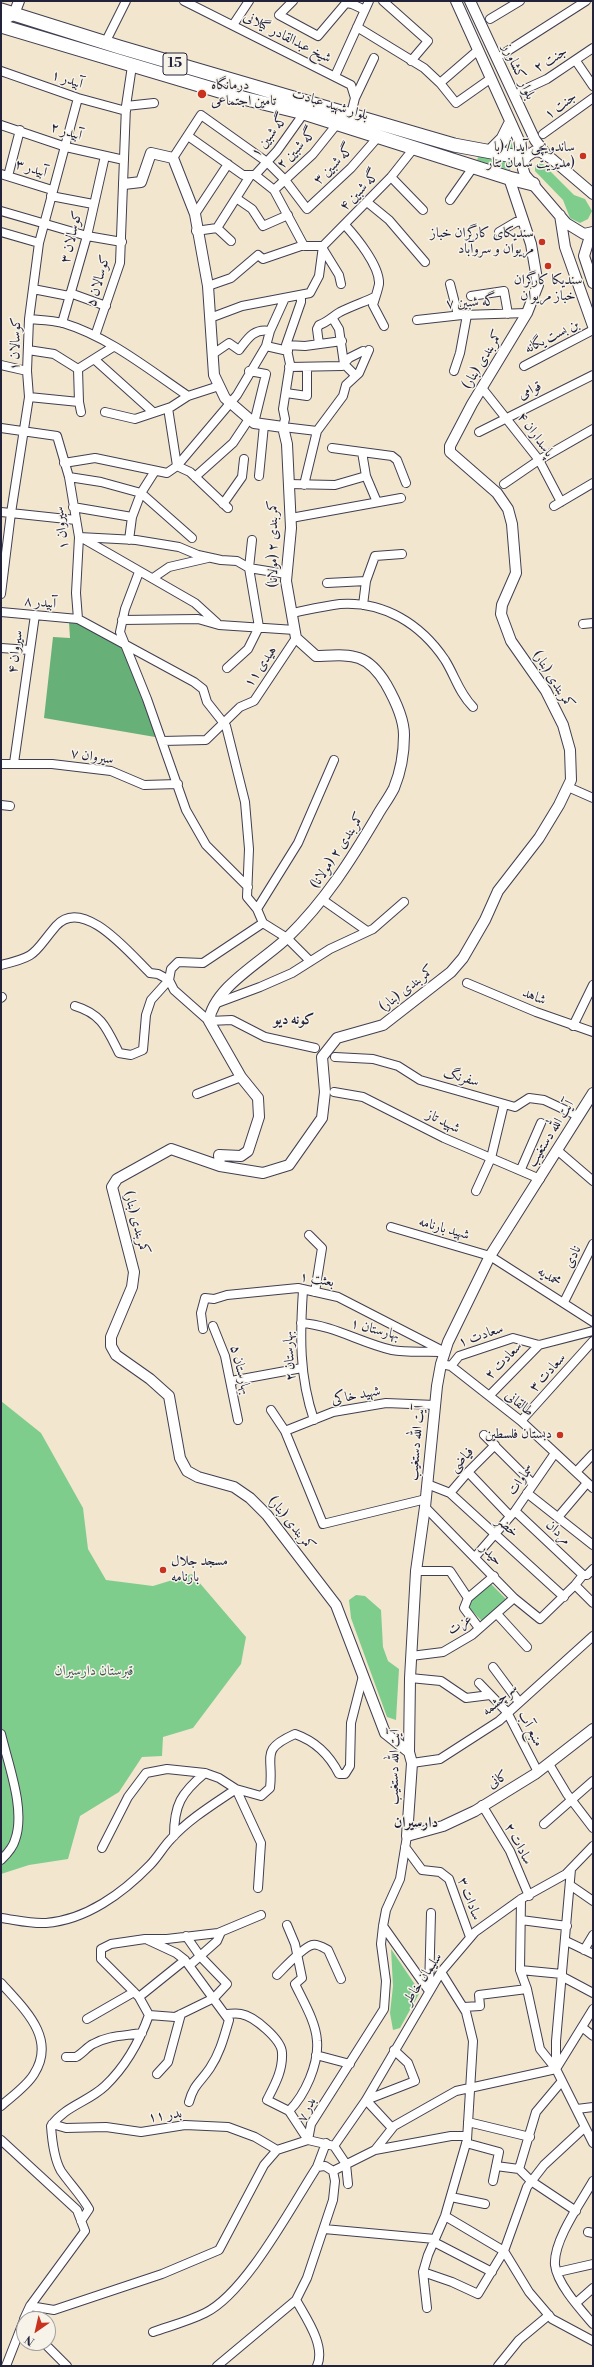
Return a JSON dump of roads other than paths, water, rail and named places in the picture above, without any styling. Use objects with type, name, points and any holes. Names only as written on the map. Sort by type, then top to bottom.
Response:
[{"type":"main road","name":"بلوار شهید عبادت","points":[[7,12],[105,43],[454,145],[525,157]]},
{"type":"main road","name":"بلوار شهید عبادت","points":[[1,26],[132,66],[304,113],[509,178],[533,184]]},
{"type":"main road","points":[[491,151],[503,138],[510,125]]},
{"type":"street","points":[[1,22],[7,12],[19,1]]},
{"type":"street","points":[[105,43],[126,1]]},
{"type":"street","name":"شیخ عبدالقادر گیلانی","points":[[184,1],[335,76],[350,85],[355,98]]},
{"type":"street","points":[[233,25],[249,1]]},
{"type":"street","points":[[293,1],[279,15],[318,36],[346,3],[365,10]]},
{"type":"street","points":[[335,76],[369,1]]},
{"type":"street","points":[[383,1],[428,41],[411,61]]},
{"type":"street","name":"بلوار کشاورز","points":[[456,1],[525,157],[524,171],[533,184],[560,215],[577,231],[592,233]]},
{"type":"street","name":"بلوار کشاورز","points":[[470,1],[533,136],[545,153],[593,194]]},
{"type":"street","points":[[490,18],[520,1]]},
{"type":"street","points":[[503,54],[586,1]]},
{"type":"street","points":[[357,27],[424,68],[440,83],[456,103],[490,79]]},
{"type":"street","name":"جنت ۲","points":[[521,90],[547,79],[576,61],[593,48]]},
{"type":"street","points":[[440,83],[477,51]]},
{"type":"street","points":[[351,114],[355,98],[374,58]]},
{"type":"street","points":[[576,61],[593,86]]},
{"type":"street","name":"کوسالان ۵","points":[[95,336],[120,263],[126,108],[132,66]]},
{"type":"street","name":"آبیدر ۱","points":[[1,71],[78,98],[126,108],[154,104]]},
{"type":"street","name":"کوسالان ۱","points":[[1,594],[10,513],[25,432],[29,396],[27,371],[29,319],[39,243],[78,98]]},
{"type":"street","name":"جنت ۱","points":[[543,134],[593,98]]},
{"type":"street","name":"گه شبین ۱","points":[[217,228],[252,176],[277,151],[304,113]]},
{"type":"street","points":[[173,158],[201,115],[267,162],[285,180]]},
{"type":"street","name":"گه شبین ۲","points":[[274,190],[313,154],[337,124]]},
{"type":"street","name":"آبیدر ۲","points":[[1,125],[20,130],[66,147],[124,160]]},
{"type":"street","points":[[5,175],[20,130]]},
{"type":"street","points":[[188,136],[228,164],[252,176],[274,190],[304,246]]},
{"type":"street","name":"گه شبین ۳","points":[[285,180],[306,209],[351,168],[378,136]]},
{"type":"street","name":"گه شبین ۴","points":[[323,247],[391,177],[414,148]]},
{"type":"street","name":"15","points":[[525,157],[535,151],[545,153]]},
{"type":"street","points":[[124,184],[141,182],[151,153],[173,158]]},
{"type":"street","name":"کوسالان ۳","points":[[62,323],[87,236],[105,156]]},
{"type":"street","points":[[173,158],[195,214],[196,231],[208,286],[214,375],[225,398],[251,421],[264,425],[317,431]]},
{"type":"street","points":[[195,214],[228,164]]},
{"type":"street","points":[[450,200],[474,166]]},
{"type":"street","name":"آبیدر ۳","points":[[5,175],[52,193],[93,204]]},
{"type":"street","points":[[391,177],[423,210]]},
{"type":"street","name":"کمربندی (بنار)","points":[[409,1752],[385,1733],[336,1605],[268,1515],[250,1498],[234,1487],[198,1477],[186,1471],[180,1458],[169,1396],[150,1379],[126,1363],[116,1354],[111,1346],[111,1337],[132,1287],[134,1272],[112,1187],[117,1179],[171,1149],[220,1166],[264,1173],[289,1165],[322,1118],[325,1092],[322,1057],[337,1038],[383,1025],[451,972],[470,945],[498,891],[539,838],[568,787],[572,774],[572,760],[563,725],[543,685],[511,641],[501,614],[502,605],[516,573],[513,536],[508,509],[497,493],[450,452],[450,446],[482,388],[527,313],[538,285],[536,265],[524,220],[516,194],[509,178]]},
{"type":"street","points":[[236,198],[252,209],[263,226],[288,215]]},
{"type":"street","points":[[367,202],[389,220],[425,262]]},
{"type":"street","points":[[1,211],[87,236],[122,242]]},
{"type":"street","points":[[560,215],[564,247],[593,326]]},
{"type":"street","points":[[499,232],[516,222],[524,220]]},
{"type":"street","points":[[346,225],[366,249],[379,282],[373,305],[384,326]]},
{"type":"street","points":[[196,231],[217,228],[231,241]]},
{"type":"street","points":[[1,232],[39,243]]},
{"type":"street","points":[[592,233],[584,256],[593,283]]},
{"type":"street","points":[[208,286],[232,278],[258,255],[263,259],[304,246],[323,247]]},
{"type":"street","points":[[323,247],[339,275],[341,284]]},
{"type":"street","points":[[210,318],[242,306],[310,293],[319,276],[323,247]]},
{"type":"street","points":[[450,284],[458,315]]},
{"type":"street","points":[[33,289],[70,294],[106,306]]},
{"type":"street","points":[[471,296],[504,291],[508,314]]},
{"type":"street","points":[[283,427],[289,367],[287,348],[301,295]]},
{"type":"street","points":[[319,344],[317,329],[319,325],[333,320],[338,314],[375,297]]},
{"type":"street","points":[[64,464],[94,458],[167,473],[177,466],[231,404],[266,346],[270,331],[285,298]]},
{"type":"street","name":"گه شبین ۷","points":[[417,320],[467,314],[527,313]]},
{"type":"street","points":[[454,371],[460,353],[467,314]]},
{"type":"street","points":[[29,319],[62,323],[95,336],[113,348],[143,364],[188,396]]},
{"type":"street","points":[[333,320],[339,330],[342,341],[344,364],[355,376]]},
{"type":"street","points":[[213,354],[229,343],[239,350],[256,331],[261,329],[270,331]]},
{"type":"street","name":"بن بست یگانه","points":[[524,366],[593,330]]},
{"type":"street","points":[[266,346],[287,348],[342,341]]},
{"type":"street","points":[[78,368],[113,348]]},
{"type":"street","points":[[28,350],[54,354],[78,368]]},
{"type":"street","points":[[289,367],[307,368],[344,364],[349,358],[366,350],[355,376],[346,385],[343,396],[317,431],[304,485]]},
{"type":"street","points":[[94,358],[153,412]]},
{"type":"street","points":[[1,365],[27,371]]},
{"type":"street","points":[[78,368],[79,402],[81,412]]},
{"type":"street","points":[[286,393],[307,396],[307,368]]},
{"type":"street","points":[[195,477],[233,444],[251,421],[266,374],[250,371]]},
{"type":"street","name":"قوامی","points":[[479,432],[506,417],[593,375]]},
{"type":"street","points":[[105,412],[135,419],[168,408],[188,396],[219,386]]},
{"type":"street","name":"پاسداران ۴","points":[[482,388],[539,460],[558,504],[593,483]]},
{"type":"street","points":[[29,396],[79,402]]},
{"type":"street","points":[[168,408],[177,466],[195,477],[226,506],[242,476],[244,459]]},
{"type":"street","points":[[259,476],[264,425]]},
{"type":"street","name":"کمربندی ۲ (مولانا)","points":[[209,1021],[210,1011],[232,984],[287,938],[323,900],[359,847],[394,788],[401,764],[404,733],[400,714],[386,685],[364,659],[353,655],[316,656],[296,634],[286,574],[291,518],[287,444],[283,427]]},
{"type":"street","points":[[1,428],[25,432]]},
{"type":"street","points":[[504,484],[539,460],[593,429]]},
{"type":"street","name":"سیروان ۱","points":[[25,432],[57,436],[69,477],[79,537],[76,593],[78,619]]},
{"type":"street","points":[[332,448],[392,456],[397,460],[406,483]]},
{"type":"street","points":[[362,452],[366,476],[377,502]]},
{"type":"street","points":[[129,540],[132,517],[141,493],[155,471]]},
{"type":"street","points":[[288,484],[334,484],[366,476]]},
{"type":"street","points":[[69,477],[101,482],[141,493],[192,538]]},
{"type":"street","points":[[291,518],[401,498]]},
{"type":"street","points":[[73,507],[132,517]]},
{"type":"street","points":[[1,512],[76,520]]},
{"type":"street","points":[[79,537],[129,540],[179,547],[208,558],[237,561],[249,568],[286,574]]},
{"type":"street","points":[[79,537],[195,603],[219,625]]},
{"type":"street","points":[[227,668],[248,649],[259,627],[249,568],[252,540]]},
{"type":"street","points":[[363,605],[366,581],[375,556],[402,554]]},
{"type":"street","points":[[153,578],[169,567],[208,558]]},
{"type":"street","points":[[139,572],[122,620],[120,632],[178,784],[186,810],[206,845],[248,887]]},
{"type":"street","points":[[327,583],[366,581]]},
{"type":"street","points":[[292,613],[340,604],[372,605],[395,614],[425,635],[446,662],[462,694],[473,707]]},
{"type":"street","name":"آبیدر ۸","points":[[1,612],[78,619]]},
{"type":"street","name":"سیروان ۴","points":[[14,763],[35,615]]},
{"type":"street","points":[[78,619],[194,682],[203,689],[207,702],[224,722],[245,802],[249,849],[248,896],[257,909],[263,923],[287,938],[310,961]]},
{"type":"street","points":[[122,620],[198,619],[219,625],[259,627],[296,634]]},
{"type":"street","points":[[582,624],[592,625]]},
{"type":"street","name":"هیدی ۱۱","points":[[162,741],[206,740],[240,707],[254,701],[296,634]]},
{"type":"street","points":[[1,648],[30,650]]},
{"type":"street","points":[[257,909],[298,843],[334,760]]},
{"type":"street","name":"سیروان ۷","points":[[1,764],[52,764],[111,771],[144,785],[178,784]]},
{"type":"street","points":[[568,787],[593,798]]},
{"type":"street","points":[[1,805],[10,806]]},
{"type":"street","points":[[323,900],[367,931]]},
{"type":"street","points":[[217,1003],[292,973],[310,961],[373,929],[404,902]]},
{"type":"street","points":[[1,965],[25,959],[38,951],[57,925],[69,917],[81,918],[106,930],[150,973],[158,974],[169,980],[174,990],[209,1021],[241,1077],[258,1098],[259,1117],[248,1151],[241,1156],[219,1155],[220,1166]]},
{"type":"street","points":[[75,1006],[90,1010],[105,1024],[119,1053],[131,1055],[143,1050],[146,1015],[151,1000],[169,980],[171,969],[178,962],[203,963],[263,923]]},
{"type":"street","name":"شاهد","points":[[467,983],[573,1026],[593,1032]]},
{"type":"street","points":[[573,1026],[593,985]]},
{"type":"street","points":[[209,1021],[232,1020],[265,1037],[315,1048]]},
{"type":"street","name":"سفرنگ","points":[[335,1057],[373,1059],[398,1066],[420,1080],[515,1107],[529,1098],[544,1100],[578,1116]]},
{"type":"street","points":[[197,1094],[241,1077]]},
{"type":"street","name":"شهید تاز","points":[[334,1092],[363,1097],[444,1138],[521,1169],[540,1179]]},
{"type":"street","name":"آیت الله دستغیب","points":[[407,1836],[412,1764],[409,1752],[410,1678],[416,1571],[425,1503],[434,1405],[446,1365],[445,1352],[462,1311],[490,1256],[593,1093]]},
{"type":"street","points":[[476,1191],[491,1158],[504,1104]]},
{"type":"street","points":[[521,1169],[541,1124]]},
{"type":"street","points":[[557,1150],[593,1181]]},
{"type":"street","name":"شهید بارنامه","points":[[391,1227],[490,1256]]},
{"type":"street","points":[[309,1235],[322,1248],[315,1292]]},
{"type":"street","name":"نادی","points":[[564,1302],[593,1244]]},
{"type":"street","name":"محمدیه","points":[[490,1256],[593,1322]]},
{"type":"street","name":"بعثت ۱","points":[[203,1329],[201,1313],[205,1298],[214,1299],[227,1295],[303,1290],[338,1297],[445,1352]]},
{"type":"street","name":"بهارستان ۲","points":[[303,1290],[301,1323],[302,1368],[308,1400],[314,1420]]},
{"type":"street","name":"بهارستان ۱","points":[[301,1323],[319,1324],[343,1335],[393,1350],[445,1352]]},
{"type":"street","name":"بهارستان ۵","points":[[213,1326],[226,1356],[238,1420]]},
{"type":"street","name":"سعادت ۱","points":[[446,1365],[459,1356],[513,1338],[539,1345],[593,1331]]},
{"type":"street","name":"سعادت ۳","points":[[521,1421],[593,1341]]},
{"type":"street","name":"سعادت ۲","points":[[489,1396],[539,1345]]},
{"type":"street","name":"طالقانی","points":[[446,1365],[521,1421],[590,1485]]},
{"type":"street","points":[[231,1382],[302,1368]]},
{"type":"street","name":"شهید خاکی","points":[[285,1432],[333,1412],[386,1403],[434,1405]]},
{"type":"street","points":[[272,1410],[285,1432],[323,1524],[425,1503]]},
{"type":"street","points":[[484,1435],[533,1484]]},
{"type":"street","name":"فیاضی","points":[[450,1493],[468,1472],[495,1445]]},
{"type":"street","name":"سماوات","points":[[475,1557],[496,1535],[513,1513],[555,1453]]},
{"type":"street","points":[[576,1472],[593,1454]]},
{"type":"street","name":"مردان","points":[[468,1472],[583,1575]]},
{"type":"street","name":"خضر","points":[[427,1484],[450,1493],[564,1597]]},
{"type":"street","points":[[559,1516],[590,1485]]},
{"type":"street","points":[[527,1493],[559,1516],[593,1545]]},
{"type":"street","name":"حیدر","points":[[425,1503],[514,1598],[540,1619],[564,1597]]},
{"type":"street","points":[[564,1597],[583,1575],[587,1575],[593,1569]]},
{"type":"street","points":[[416,1571],[450,1571],[468,1598]]},
{"type":"street","points":[[479,1628],[464,1608],[468,1598],[494,1576]]},
{"type":"street","points":[[575,1585],[593,1603]]},
{"type":"street","name":"عزت","points":[[411,1656],[443,1652],[479,1628],[514,1598]]},
{"type":"street","points":[[497,1614],[527,1647]]},
{"type":"street","name":"سرچشمه","points":[[412,1764],[440,1759],[499,1721],[506,1712],[593,1636]]},
{"type":"street","points":[[493,1667],[519,1702]]},
{"type":"street","points":[[102,1848],[128,1797],[146,1773],[167,1769],[205,1773],[219,1778],[236,1789],[261,1796],[270,1788],[272,1774],[269,1755],[271,1748],[281,1740],[295,1734],[312,1740],[333,1763],[339,1774],[345,1774],[350,1766],[351,1723],[363,1676]]},
{"type":"street","points":[[410,1678],[441,1681],[466,1698],[490,1695]]},
{"type":"street","name":"منبع آب","points":[[479,1683],[506,1712],[538,1772]]},
{"type":"street","name":"کانی","points":[[407,1836],[443,1826],[475,1811],[482,1805],[538,1772],[593,1729]]},
{"type":"street","points":[[1,1734],[15,1792],[18,1823],[15,1841],[1,1860]]},
{"type":"street","points":[[549,1764],[572,1801],[593,1828]]},
{"type":"street","points":[[174,1836],[174,1819],[178,1802],[191,1785],[205,1773]]},
{"type":"street","points":[[544,1824],[593,1781]]},
{"type":"street","points":[[1,1918],[47,1923],[81,1916],[136,1879],[174,1836],[236,1789]]},
{"type":"street","points":[[236,1789],[261,1842],[258,1888]]},
{"type":"street","name":"سادات ۲","points":[[482,1805],[510,1851],[525,1897]]},
{"type":"street","name":"بدر ۷","points":[[277,2150],[308,2140],[312,2124],[384,2009],[386,1981],[381,1944],[383,1926],[386,1910],[400,1879],[407,1836]]},
{"type":"street","name":"سلیمان خاطر","points":[[334,2146],[366,2100],[441,1972],[470,1937],[525,1897],[566,1874],[593,1846]]},
{"type":"street","name":"سادات ۳","points":[[405,1847],[422,1870],[440,1872],[449,1879],[470,1937]]},
{"type":"street","points":[[556,2069],[556,2041],[566,1941],[571,1869]]},
{"type":"street","points":[[570,1885],[593,1901]]},
{"type":"street","points":[[525,1897],[521,1920],[520,1970],[527,1989],[540,2049],[556,2069],[593,2142]]},
{"type":"street","points":[[429,1991],[431,1913]]},
{"type":"street","points":[[149,2015],[136,1995],[100,1959],[101,1949],[112,1944],[145,1939],[167,1939],[221,1932],[261,1915]]},
{"type":"street","points":[[521,1920],[567,1926]]},
{"type":"street","points":[[287,1925],[298,1956],[302,1978],[295,1984],[306,2006],[317,2040],[316,2055],[302,2095],[289,2111]]},
{"type":"street","points":[[383,1926],[429,1991]]},
{"type":"street","points":[[87,2019],[136,1995],[200,1956],[217,1941],[221,1932]]},
{"type":"street","points":[[584,1950],[593,1935]]},
{"type":"street","points":[[149,2015],[175,2017],[214,1998],[227,1984],[200,1956],[186,1936]]},
{"type":"street","points":[[145,1939],[176,1952],[188,1963],[229,2020],[220,2050],[209,2069],[193,2088],[189,2102]]},
{"type":"street","points":[[566,1941],[593,1954]]},
{"type":"street","points":[[277,1975],[312,1945],[328,1950],[341,1979]]},
{"type":"street","points":[[520,1970],[562,1975],[593,1993]]},
{"type":"street","points":[[427,2308],[423,2272],[445,2216],[466,2140],[471,2088],[473,2041],[464,2007],[441,1972]]},
{"type":"street","points":[[1,1983],[21,2006],[40,2034],[43,2054],[34,2075],[1,2106]]},
{"type":"street","points":[[464,2007],[480,2006],[479,1995],[527,1989]]},
{"type":"street","points":[[375,2150],[392,2128],[456,2092],[556,2069],[593,2009]]},
{"type":"street","points":[[157,2074],[168,2062],[181,2014]]},
{"type":"street","points":[[226,2014],[242,2014],[261,2024],[275,2039],[282,2052],[281,2069],[267,2100],[289,2111],[308,2140],[334,2146],[346,2164],[348,2184]]},
{"type":"street","points":[[81,2221],[89,2209],[82,2195],[60,2170],[52,2142],[52,2124],[60,2114],[105,2086],[132,2052],[149,2015]]},
{"type":"street","points":[[582,2027],[593,2036]]},
{"type":"street","points":[[66,2057],[76,2057],[92,2044],[115,2035],[142,2033]]},
{"type":"street","points":[[392,2128],[366,2100],[415,2081],[408,2063],[394,2050]]},
{"type":"street","points":[[316,2055],[350,2064]]},
{"type":"street","points":[[519,2169],[530,2137],[536,2112],[562,2081]]},
{"type":"street","points":[[577,2109],[593,2107]]},
{"type":"street","points":[[468,2122],[530,2137]]},
{"type":"street","name":"بدر ۱۱","points":[[52,2124],[66,2128],[106,2126],[141,2132],[185,2125],[228,2127],[255,2137],[277,2150]]},
{"type":"street","points":[[423,2272],[452,2282],[478,2294],[504,2251],[526,2187],[544,2165],[585,2127]]},
{"type":"street","points":[[333,2171],[375,2150],[451,2136],[499,2152],[493,2181]]},
{"type":"street","points":[[1,2140],[77,2210],[85,2231],[30,2306],[28,2311]]},
{"type":"street","points":[[153,2332],[206,2313],[236,2288],[256,2262],[317,2167],[326,2143]]},
{"type":"street","points":[[30,2306],[54,2310],[162,2274],[219,2250],[264,2165],[277,2150]]},
{"type":"street","points":[[217,2366],[296,2300],[307,2278],[333,2200],[335,2181],[333,2171],[325,2166],[317,2167]]},
{"type":"street","points":[[496,2166],[519,2169],[531,2181],[576,2211]]},
{"type":"street","points":[[591,2319],[567,2292],[555,2265],[558,2245],[593,2181]]},
{"type":"street","points":[[450,2197],[484,2204]]},
{"type":"street","points":[[445,2216],[504,2251],[530,2292],[549,2315],[578,2334],[593,2341]]},
{"type":"street","points":[[324,2229],[434,2241],[492,2272]]},
{"type":"street","points":[[558,2272],[593,2264]]},
{"type":"street","points":[[576,2303],[593,2288]]},
{"type":"street","points":[[296,2300],[318,2346],[320,2360],[317,2366]]},
{"type":"street","points":[[498,2366],[519,2340],[549,2315]]},
{"type":"street","points":[[6,2366],[16,2341]]},
{"type":"street","points":[[52,2351],[67,2366]]},
{"type":"place","name":"درمانگاه تامین اجتماعی","points":[[202,94]]},
{"type":"place","name":"ساندویچی آیدا / (با مدیریت سامان تتار)","points":[[583,156]]},
{"type":"place","name":"سندیکای کارگران خباز مریوان و سروآباد","points":[[542,242]]},
{"type":"place","name":"سندیکا کارگران خباز مریوان","points":[[548,266]]},
{"type":"place","name":"دبستان فلسطین","points":[[560,1435]]},
{"type":"place","name":"مسجد جلال بارنامه","points":[[163,1570]]},
{"type":"district","name":"کونه دیو","points":[[294,1020]]},
{"type":"district","name":"دارسیران","points":[[416,1823]]},
{"type":"park label","name":"قبرستان دارسیران","points":[[94,1672]]}]
